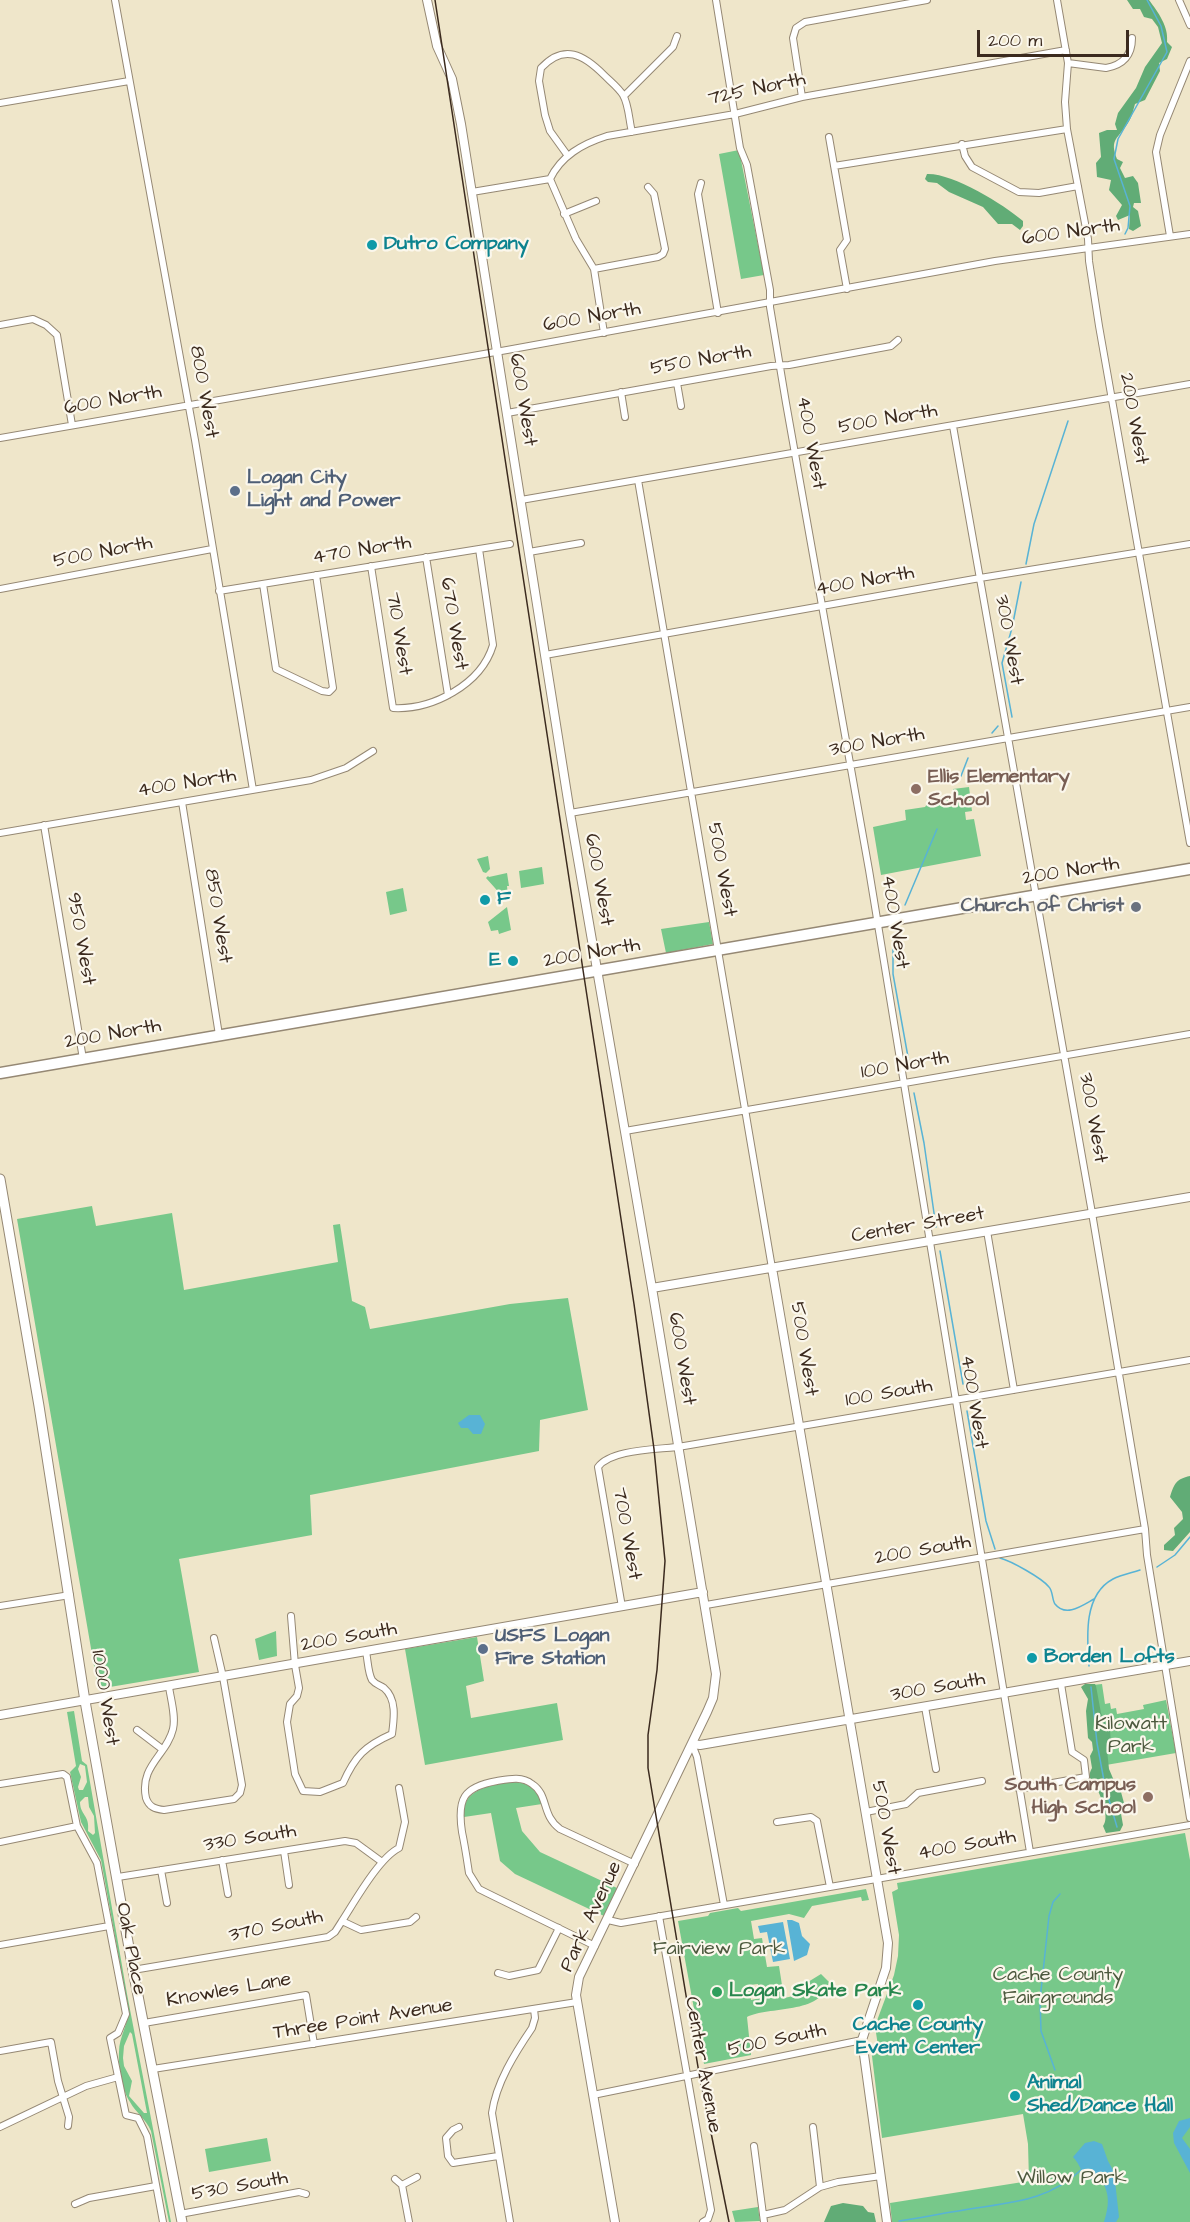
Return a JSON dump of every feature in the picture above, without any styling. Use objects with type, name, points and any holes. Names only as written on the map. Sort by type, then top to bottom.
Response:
[{"type":"highway","name":"200 North","points":[[0,1073],[1190,869]]},
{"type":"main road","name":"1000 West","points":[[0,1179],[70,1594],[85,1701],[133,1970],[181,2218]]},
{"type":"street","name":"800 West","points":[[115,0],[188,405],[253,790]]},
{"type":"street","name":"600 West","points":[[427,0],[437,46],[452,79],[472,192],[570,813],[706,1605],[715,1666],[715,1684],[713,1698],[692,1744]]},
{"type":"street","name":"400 West","points":[[716,0],[735,114],[770,290],[780,366],[878,923],[1030,1852]]},
{"type":"street","points":[[802,97],[793,38],[796,28],[805,22],[890,3],[927,0]]},
{"type":"street","name":"200 West","points":[[1057,0],[1068,63],[1065,102],[1067,129],[1190,843]]},
{"type":"street","points":[[1179,0],[1190,25]]},
{"type":"street","points":[[624,96],[673,47],[677,36]]},
{"type":"street","points":[[1068,63],[1113,67],[1130,54],[1132,38]]},
{"type":"street","name":"725 North","points":[[550,179],[556,167],[568,156],[588,142],[607,136],[735,114],[802,97],[1066,50]]},
{"type":"street","points":[[568,156],[550,131],[545,115],[539,74],[547,61],[562,54],[578,55],[594,66],[624,96],[632,132]]},
{"type":"street","points":[[1170,236],[1156,152],[1160,135],[1190,61]]},
{"type":"street","points":[[0,103],[129,81]]},
{"type":"street","points":[[834,166],[1067,129]]},
{"type":"street","points":[[829,137],[847,240],[840,250],[847,289]]},
{"type":"street","points":[[962,144],[965,156],[972,167],[1019,192],[1039,193],[1078,186]]},
{"type":"street","points":[[472,192],[550,179],[564,214],[594,269],[604,333]]},
{"type":"street","points":[[701,183],[698,194],[718,312]]},
{"type":"street","points":[[594,269],[658,257],[663,254],[665,249],[654,194],[648,187]]},
{"type":"street","points":[[564,214],[596,201]]},
{"type":"street","name":"600 North","points":[[0,438],[498,352],[995,261],[1190,234]]},
{"type":"street","points":[[0,325],[33,319],[46,325],[57,335],[72,425]]},
{"type":"street","name":"550 North","points":[[507,412],[891,346],[898,340]]},
{"type":"street","points":[[677,383],[681,406]]},
{"type":"street","name":"500 North","points":[[521,500],[1190,384]]},
{"type":"street","points":[[621,392],[626,417]]},
{"type":"street","name":"300 West","points":[[953,426],[1092,1213],[1190,1818]]},
{"type":"street","name":"500 West","points":[[638,480],[888,1943],[888,1960],[862,2040],[886,2222]]},
{"type":"street","points":[[529,552],[581,543]]},
{"type":"street","name":"470 North","points":[[219,591],[510,544]]},
{"type":"street","name":"400 North","points":[[545,655],[980,578],[1190,544]]},
{"type":"street","name":"500 North","points":[[0,589],[212,549]]},
{"type":"street","points":[[448,695],[476,673],[490,655],[493,645],[480,549]]},
{"type":"street","name":"670 West","points":[[426,557],[448,695]]},
{"type":"street","name":"710 West","points":[[371,566],[393,708],[421,705],[448,695]]},
{"type":"street","points":[[263,584],[276,669],[322,691],[330,692],[333,688],[316,575]]},
{"type":"street","name":"300 North","points":[[570,813],[1190,706]]},
{"type":"street","name":"400 North","points":[[0,833],[311,780],[346,768],[373,751]]},
{"type":"street","name":"850 West","points":[[182,802],[219,1035]]},
{"type":"street","name":"950 West","points":[[44,825],[83,1059]]},
{"type":"street","name":"100 North","points":[[625,1131],[1190,1034]]},
{"type":"street","name":"Center Street","points":[[652,1288],[1190,1197]]},
{"type":"street","points":[[987,1231],[1014,1390]]},
{"type":"street","name":"100 South","points":[[598,1467],[603,1460],[614,1456],[679,1447],[1190,1360]]},
{"type":"street","name":"700 West","points":[[598,1467],[622,1607]]},
{"type":"street","name":"200 South","points":[[706,1605],[1145,1529]]},
{"type":"street","name":"200 South","points":[[0,1715],[703,1592]]},
{"type":"street","points":[[0,1606],[70,1594]]},
{"type":"street","points":[[291,1616],[299,1688],[297,1696],[290,1704],[287,1722],[295,1774],[303,1791],[320,1792],[344,1783],[358,1755],[369,1745],[392,1734],[394,1714],[392,1702],[385,1689],[375,1684],[371,1678],[366,1652]]},
{"type":"street","points":[[169,1687],[174,1728],[148,1773],[145,1784],[148,1803],[155,1809],[164,1810],[234,1799],[240,1793],[242,1785],[214,1638]]},
{"type":"street","name":"300 South","points":[[692,1744],[700,1745],[1190,1661]]},
{"type":"street","points":[[1019,1789],[1086,1776],[1084,1760],[1072,1752],[1061,1683]]},
{"type":"street","points":[[925,1707],[936,1769]]},
{"type":"street","points":[[136,1731],[162,1749]]},
{"type":"street","points":[[692,1744],[698,1757],[724,1905]]},
{"type":"street","name":"Park Avenue","points":[[615,2222],[576,1995],[579,1977],[692,1744]]},
{"type":"street","name":"Oak Place","points":[[0,1784],[63,1774],[67,1777],[77,1826],[97,1863],[126,2014],[118,2033],[110,2038],[126,2115],[138,2118],[147,2136],[156,2186]]},
{"type":"street","points":[[595,1946],[487,1893],[474,1882],[469,1874],[459,1813],[460,1806],[468,1792],[481,1784],[510,1779],[531,1782],[539,1790],[548,1817],[553,1824],[635,1864]]},
{"type":"street","points":[[866,1812],[906,1804],[918,1793],[982,1781]]},
{"type":"street","points":[[342,1921],[382,1863],[391,1852],[399,1848],[405,1829],[399,1788]]},
{"type":"street","points":[[777,1822],[812,1817],[817,1821],[830,1887]]},
{"type":"street","name":"400 South","points":[[608,1920],[621,1923],[1190,1825]]},
{"type":"street","points":[[0,1842],[77,1826]]},
{"type":"street","name":"330 South","points":[[118,1877],[351,1842],[382,1863]]},
{"type":"street","points":[[284,1851],[289,1885]]},
{"type":"street","points":[[222,1860],[228,1894]]},
{"type":"street","points":[[161,1870],[166,1903]]},
{"type":"street","name":"Center Avenue","points":[[659,1916],[711,2210],[706,2220]]},
{"type":"street","name":"370 South","points":[[133,1970],[328,1937],[335,1932],[342,1921],[361,1930],[410,1922],[416,1917]]},
{"type":"street","points":[[0,1945],[109,1926]]},
{"type":"street","points":[[498,1973],[509,1976],[538,1970],[560,1928]]},
{"type":"street","name":"Knowles Lane","points":[[144,2023],[306,1995],[314,2044]]},
{"type":"street","name":"Three Point Avenue","points":[[153,2069],[577,2002]]},
{"type":"street","points":[[510,2222],[492,2113],[494,2099],[532,2028],[536,2018],[534,2009]]},
{"type":"street","name":"500 South","points":[[593,2095],[862,2040]]},
{"type":"street","points":[[0,2051],[51,2043],[58,2080],[69,2117],[68,2126]]},
{"type":"street","points":[[0,2127],[86,2086],[118,2077]]},
{"type":"street","points":[[459,2127],[448,2134],[446,2144],[449,2160],[453,2163],[498,2156]]},
{"type":"street","points":[[813,2127],[820,2187]]},
{"type":"street","points":[[754,2146],[764,2218],[785,2210],[820,2187],[881,2176]]},
{"type":"street","points":[[402,2185],[417,2177]]},
{"type":"street","points":[[395,2179],[402,2185],[409,2222]]},
{"type":"street","points":[[75,2204],[89,2198],[156,2186],[163,2222]]},
{"type":"street","name":"530 South","points":[[181,2218],[299,2192],[306,2194]]},
{"type":"green space","points":[[1127,0],[1149,0],[1162,20],[1167,42],[1172,47],[1167,59],[1159,63],[1160,71],[1145,100],[1135,104],[1129,121],[1114,143],[1117,159],[1123,162],[1120,168],[1125,178],[1133,176],[1138,183],[1141,203],[1134,203],[1133,207],[1138,211],[1141,226],[1133,231],[1129,229],[1130,215],[1118,220],[1116,216],[1122,205],[1109,190],[1111,180],[1097,177],[1096,163],[1101,157],[1099,133],[1117,130],[1115,124],[1118,113],[1136,88],[1145,67],[1162,43],[1158,27],[1152,19],[1144,17],[1140,9],[1133,9]]},
{"type":"green space","points":[[739,150],[764,275],[741,279],[719,154]]},
{"type":"green space","points":[[927,174],[938,175],[964,184],[991,198],[1023,221],[1023,226],[1020,230],[1012,224],[998,224],[983,207],[949,192],[937,183],[928,182],[925,179]]},
{"type":"green space","points":[[969,787],[972,811],[965,812],[966,820],[974,819],[981,856],[881,875],[873,827],[906,820],[905,810],[954,799],[953,789]]},
{"type":"green space","points":[[488,856],[490,869],[486,873],[483,872],[477,859]]},
{"type":"green space","points":[[542,867],[544,884],[521,888],[519,871]]},
{"type":"green space","points":[[507,873],[508,896],[503,897],[486,878]]},
{"type":"green space","points":[[403,888],[407,911],[390,915],[386,892]]},
{"type":"green space","points":[[507,907],[511,930],[499,934],[498,930],[491,931],[488,922]]},
{"type":"green space","points":[[709,922],[713,944],[666,953],[661,929]]},
{"type":"green space","points":[[92,1206],[96,1226],[172,1213],[184,1290],[338,1262],[333,1225],[340,1224],[352,1301],[365,1307],[370,1329],[510,1304],[568,1298],[588,1410],[540,1420],[539,1451],[310,1495],[312,1535],[179,1559],[199,1672],[98,1689],[17,1219]]},
{"type":"green space","points":[[1190,1476],[1190,1532],[1173,1551],[1164,1550],[1164,1545],[1175,1535],[1174,1528],[1183,1519],[1182,1512],[1170,1497],[1171,1492],[1174,1485]]},
{"type":"green space","points":[[276,1631],[277,1656],[259,1660],[255,1639]]},
{"type":"green space","points":[[477,1637],[484,1681],[466,1686],[471,1718],[557,1703],[563,1740],[425,1765],[405,1649]]},
{"type":"green space","points":[[1085,1684],[1095,1684],[1101,1713],[1110,1731],[1111,1743],[1107,1750],[1109,1769],[1124,1803],[1120,1808],[1123,1825],[1120,1831],[1106,1833],[1103,1826],[1106,1818],[1103,1802],[1097,1788],[1092,1787],[1090,1782],[1089,1775],[1092,1768],[1090,1756],[1093,1750],[1092,1742],[1088,1738],[1086,1711],[1088,1699],[1081,1687]]},
{"type":"green space","name":"Kilowatt Park","points":[[1102,1684],[1105,1704],[1110,1703],[1111,1709],[1116,1708],[1117,1714],[1144,1709],[1143,1705],[1166,1700],[1176,1753],[1106,1765],[1093,1685]]},
{"type":"green space","points":[[74,1711],[82,1761],[87,1765],[127,1994],[171,2222],[169,2222],[151,2131],[130,2102],[121,2078],[119,2046],[128,2007],[101,1860],[81,1822],[70,1772],[76,1766],[67,1712]],"holes":[[[80,1764],[85,1766],[87,1782],[83,1790],[79,1790],[78,1787],[81,1777],[78,1769]],[[88,1797],[89,1807],[94,1816],[95,1833],[93,1835],[88,1831],[88,1822],[80,1802]],[[130,2032],[147,2113],[144,2113],[129,2096],[132,2081],[124,2066],[124,2046]]]},
{"type":"green space","points":[[510,1782],[526,1784],[540,1798],[542,1804],[516,1808],[522,1831],[540,1852],[617,1888],[604,1916],[515,1874],[500,1861],[491,1813],[464,1817],[467,1800],[478,1790]]},
{"type":"green space","name":"Cache County Fairgrounds","points":[[1185,1833],[1190,1860],[1190,2222],[892,2222],[890,2203],[1029,2181],[1028,2144],[1023,2114],[882,2138],[871,2048],[878,2046],[875,2026],[894,1975],[898,1956],[899,1935],[892,1892],[898,1889],[897,1883]]},
{"type":"green space","name":"Fairview Park","points":[[866,1889],[869,1900],[862,1901],[861,1897],[812,1906],[804,1918],[789,1914],[751,1921],[754,1939],[762,1938],[767,1967],[779,1966],[784,1998],[798,1995],[797,1984],[808,1982],[821,1974],[829,1982],[824,1993],[806,2005],[747,2017],[751,2055],[704,2064],[678,1921],[738,1908],[741,1911]],"holes":[[[758,1984],[761,1998],[751,2000],[750,1985]]]},
{"type":"green space","points":[[267,2138],[271,2161],[209,2172],[205,2149]]},
{"type":"green space","points":[[843,2203],[863,2206],[868,2212],[874,2213],[876,2222],[824,2222],[831,2206]]},
{"type":"green space","points":[[758,2207],[760,2221],[735,2222],[732,2211]]},
{"type":"water","points":[[469,1415],[480,1415],[485,1424],[481,1434],[473,1434],[468,1428],[461,1428],[458,1423]]},
{"type":"water","points":[[787,1920],[799,1923],[802,1936],[810,1944],[807,1955],[794,1961]]},
{"type":"water","points":[[783,1922],[790,1959],[773,1962],[767,1932],[760,1933],[758,1926]]},
{"type":"water","points":[[1190,2118],[1190,2127],[1182,2138],[1190,2149],[1190,2173],[1174,2143],[1173,2133],[1179,2121]]},
{"type":"water","points":[[1094,2141],[1102,2144],[1114,2172],[1119,2217],[1116,2222],[1104,2222],[1108,2201],[1102,2180],[1086,2177],[1073,2157],[1085,2143]]},
{"type":"waterway","points":[[1125,234],[1128,228],[1130,206],[1114,159],[1118,139],[1167,52],[1161,26],[1147,0]]},
{"type":"waterway","points":[[1026,564],[1034,524],[1068,421]]},
{"type":"waterway","points":[[1012,717],[1002,663],[1021,582]]},
{"type":"waterway","points":[[992,733],[998,726]]},
{"type":"waterway","points":[[961,776],[968,758]]},
{"type":"waterway","points":[[905,905],[937,829]]},
{"type":"waterway","points":[[893,935],[893,974],[910,1068]]},
{"type":"waterway","points":[[914,1093],[936,1227]]},
{"type":"waterway","points":[[940,1251],[963,1384]]},
{"type":"waterway","points":[[967,1411],[986,1521],[995,1549]]},
{"type":"waterway","points":[[1157,1567],[1175,1555],[1190,1537]]},
{"type":"waterway","points":[[1000,1558],[1026,1570],[1045,1583],[1059,1608],[1074,1609],[1094,1599]]},
{"type":"waterway","points":[[1089,1666],[1089,1618],[1096,1595],[1113,1579],[1140,1570]]},
{"type":"waterway","points":[[1091,1687],[1097,1743],[1105,1786],[1117,1827]]},
{"type":"waterway","points":[[1055,2070],[1041,2031],[1040,2000],[1049,1916],[1053,1902],[1060,1894]]},
{"type":"waterway","points":[[899,2221],[1032,2198],[1058,2187],[1082,2169]]},
{"type":"railway","points":[[435,0],[634,1304],[654,1449],[665,1561],[657,1670],[648,1735],[648,1768],[699,2073],[729,2222]]},
{"type":"place","name":"Dutro Company","points":[[372,245]]},
{"type":"place","name":"Logan City Light and Power","points":[[235,491]]},
{"type":"place","name":"Ellis Elementary School","points":[[916,789]]},
{"type":"place","name":"F","points":[[485,900]]},
{"type":"place","name":"Church of Christ","points":[[1136,907]]},
{"type":"place","name":"E","points":[[513,961]]},
{"type":"place","name":"USFS Logan Fire Station","points":[[483,1649]]},
{"type":"place","name":"Borden Lofts","points":[[1032,1658]]},
{"type":"place","name":"South Campus High School","points":[[1148,1797]]},
{"type":"place","name":"Logan Skate Park","points":[[717,1992]]},
{"type":"place","name":"Cache County Event Center","points":[[918,2005]]},
{"type":"place","name":"Animal Shed/Dance Hall","points":[[1015,2096]]},
{"type":"park label","name":"Willow Park","points":[[1072,2179]]}]
